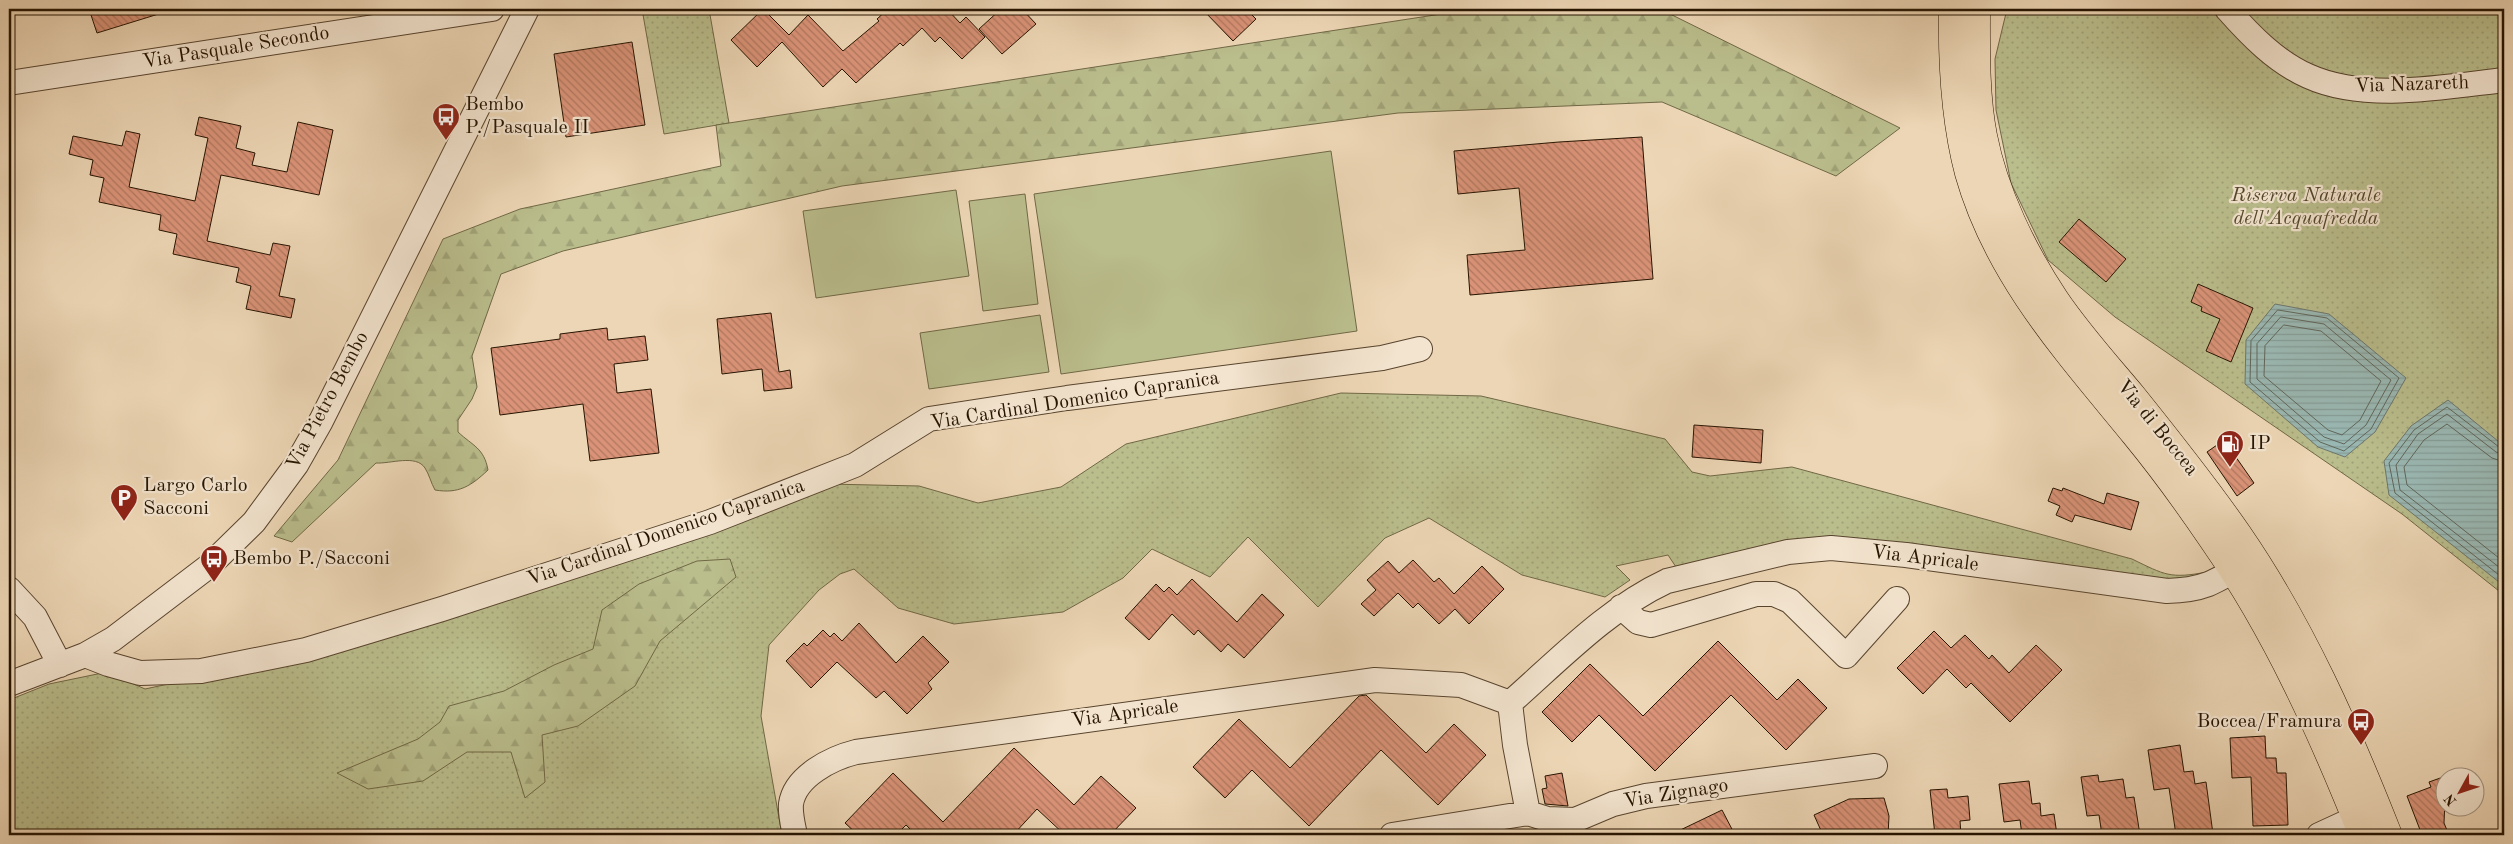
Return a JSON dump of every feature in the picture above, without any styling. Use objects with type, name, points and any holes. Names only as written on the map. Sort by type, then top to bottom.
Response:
[{"type":"main road","name":"Via di Boccea","points":[[1953,9],[1958,124],[1970,176],[2002,256],[2019,286],[2046,326],[2293,625],[2353,748],[2388,835]]},
{"type":"main road","name":"Via di Boccea","points":[[1976,9],[1983,134],[1996,182],[2021,240],[2054,300],[2182,458],[2243,564],[2266,624],[2306,700],[2360,827]]},
{"type":"street","name":"Via Pasquale Secondo","points":[[9,83],[492,9]]},
{"type":"street","name":"Via Pietro Bembo","points":[[9,684],[85,655],[113,639],[209,566],[254,522],[296,465],[321,421],[527,9]]},
{"type":"street","name":"Via Nazareth","points":[[2227,9],[2250,34],[2280,60],[2307,76],[2328,83],[2354,89],[2392,90],[2504,80]]},
{"type":"street","name":"Via Cardinal Domenico Capranica","points":[[85,655],[140,673],[201,671],[306,650],[442,609],[710,522],[856,465],[929,419],[1067,398],[1382,358],[1420,349]]},
{"type":"street","name":"Via Apricale","points":[[795,835],[791,808],[796,790],[822,766],[835,758],[856,752],[1375,680],[1460,685],[1510,703],[1621,607],[1649,590],[1667,581],[1788,552],[1831,548],[1916,556],[2167,591],[2192,590],[2219,581],[2243,564]]},
{"type":"street","points":[[9,588],[35,617],[60,665]]},
{"type":"street","points":[[1621,607],[1638,622],[1651,625],[1756,594],[1774,594],[1790,601],[1846,656],[1897,599]]},
{"type":"street","points":[[1510,703],[1514,745],[1528,813]]},
{"type":"street","name":"Via Zignago","points":[[1392,835],[1528,813],[1546,819],[1575,820],[1612,804],[1646,796],[1875,766]]},
{"type":"street","points":[[2319,835],[2360,827]]},
{"type":"green space","points":[[642,9],[709,9],[729,123],[664,134]]},
{"type":"green space","points":[[1474,9],[1660,9],[1900,128],[1836,176],[1662,102],[1398,113],[842,186],[563,251],[501,274],[472,356],[477,387],[472,399],[458,420],[458,432],[481,452],[488,470],[464,488],[443,491],[435,490],[425,468],[416,461],[376,463],[292,542],[274,536],[338,460],[443,239],[520,209],[721,166],[716,125]]},
{"type":"green space","name":"Riserva Naturale dell'Acquafredda","points":[[2007,9],[2504,9],[2504,595],[2402,514],[2115,317],[2048,260],[2011,183],[1996,110],[1995,59]]},
{"type":"green space","points":[[1331,151],[1357,331],[1061,374],[1034,194]]},
{"type":"green space","points":[[956,190],[969,276],[816,298],[803,211]]},
{"type":"green space","points":[[1025,194],[1038,304],[983,311],[969,201]]},
{"type":"green space","points":[[1040,315],[1049,372],[929,389],[920,333]]},
{"type":"green space","points":[[1341,393],[1481,396],[1665,439],[1692,472],[1710,476],[1792,467],[2132,559],[2160,572],[2184,575],[2207,572],[2180,582],[1976,553],[1676,567],[1668,555],[1616,566],[1630,580],[1605,597],[1522,575],[1429,518],[1385,538],[1318,607],[1248,537],[1210,577],[1152,549],[1123,578],[1063,612],[954,624],[898,608],[854,569],[840,574],[819,590],[769,645],[761,716],[782,835],[9,835],[9,700],[49,684],[107,672],[145,689],[389,637],[827,484],[919,486],[978,503],[1061,487],[1126,444]]},
{"type":"green space","points":[[730,559],[736,577],[660,641],[635,686],[578,726],[542,735],[545,782],[525,798],[511,752],[467,752],[423,781],[368,789],[337,773],[418,739],[440,722],[449,706],[504,691],[554,665],[593,649],[602,610],[639,584],[697,561]]},
{"type":"water","points":[[2275,304],[2329,314],[2406,378],[2375,432],[2345,457],[2318,447],[2245,384],[2246,340]]},
{"type":"water","points":[[2448,400],[2504,446],[2504,586],[2389,495],[2384,461],[2411,426]]},
{"type":"building","points":[[89,9],[165,9],[165,12],[97,33]]},
{"type":"building","points":[[763,9],[789,35],[808,15],[843,51],[879,21],[877,19],[888,9],[947,9],[960,23],[966,17],[985,37],[962,59],[940,37],[935,42],[922,28],[903,46],[900,43],[856,83],[842,69],[823,87],[782,42],[757,67],[731,40]]},
{"type":"building","points":[[1001,9],[1022,9],[1036,24],[1002,54],[979,29]]},
{"type":"building","points":[[1202,9],[1246,9],[1256,19],[1233,41]]},
{"type":"building","points":[[632,42],[645,125],[566,137],[554,54]]},
{"type":"building","points":[[199,117],[241,126],[236,148],[255,153],[252,165],[287,172],[298,122],[333,130],[319,195],[221,175],[207,241],[270,255],[273,243],[290,246],[279,296],[295,299],[291,318],[246,309],[251,286],[236,282],[239,268],[173,254],[177,234],[159,230],[161,215],[99,202],[104,178],[90,175],[93,160],[69,154],[73,136],[122,146],[126,131],[140,134],[129,187],[195,201],[208,138],[195,135]]},
{"type":"building","points":[[1642,137],[1653,279],[1470,295],[1467,255],[1525,250],[1519,188],[1458,194],[1454,151]]},
{"type":"building","points":[[2079,219],[2126,259],[2106,282],[2059,242]]},
{"type":"building","points":[[2198,284],[2253,308],[2231,362],[2206,351],[2220,319],[2201,311],[2202,307],[2191,302]]},
{"type":"building","points":[[771,313],[779,372],[790,370],[792,388],[764,391],[762,369],[722,374],[717,319]]},
{"type":"building","points":[[607,328],[608,340],[645,336],[648,360],[614,364],[617,393],[651,389],[659,453],[590,461],[583,404],[500,415],[491,348],[560,339],[560,334]]},
{"type":"building","points":[[1694,425],[1763,430],[1761,463],[1692,457]]},
{"type":"building","name":"IP","points":[[2224,440],[2254,483],[2237,496],[2207,452]]},
{"type":"building","points":[[2053,488],[2062,491],[2063,488],[2104,504],[2107,493],[2139,502],[2131,530],[2075,515],[2072,522],[2056,515],[2060,506],[2048,501]]},
{"type":"building","points":[[1413,560],[1434,582],[1439,578],[1454,594],[1482,566],[1504,589],[1469,624],[1455,609],[1439,624],[1418,603],[1413,608],[1398,593],[1374,616],[1361,604],[1376,590],[1367,580],[1388,561],[1399,573]]},
{"type":"building","points":[[1192,579],[1237,622],[1262,594],[1284,615],[1244,658],[1228,644],[1221,652],[1198,630],[1194,635],[1172,614],[1149,640],[1125,618],[1156,584],[1164,592],[1169,587],[1177,595]]},
{"type":"building","points":[[859,623],[896,663],[923,636],[949,662],[928,683],[932,689],[907,714],[884,691],[876,698],[837,662],[811,688],[786,661],[804,643],[807,646],[823,630],[830,637],[834,633],[842,641]]},
{"type":"building","points":[[1934,631],[1951,648],[1965,635],[1989,659],[1992,655],[2009,673],[2036,645],[2062,670],[2010,722],[1971,683],[1966,688],[1947,669],[1923,694],[1897,668]]},
{"type":"building","points":[[1718,641],[1777,700],[1798,679],[1827,708],[1786,750],[1731,695],[1655,771],[1599,715],[1572,742],[1542,712],[1590,664],[1643,716]]},
{"type":"building","points":[[1366,695],[1426,753],[1454,724],[1486,755],[1438,805],[1381,750],[1309,826],[1252,770],[1225,798],[1193,767],[1239,719],[1290,768],[1359,696]]},
{"type":"building","points":[[2265,736],[2266,758],[2276,758],[2277,773],[2286,773],[2288,825],[2253,826],[2251,777],[2232,778],[2230,738]]},
{"type":"building","points":[[2180,745],[2184,772],[2193,771],[2195,784],[2206,782],[2213,834],[2176,835],[2169,788],[2154,790],[2148,750]]},
{"type":"building","points":[[1014,748],[1074,805],[1101,776],[1136,808],[1110,835],[1065,835],[1037,809],[1013,835],[916,835],[906,825],[896,835],[858,835],[845,823],[893,773],[943,822]]},
{"type":"building","points":[[1562,773],[1568,806],[1545,804],[1542,789],[1547,788],[1545,776]]},
{"type":"building","points":[[2098,775],[2099,782],[2123,779],[2126,798],[2134,797],[2140,835],[2102,835],[2099,815],[2087,816],[2081,777]]},
{"type":"building","points":[[2436,780],[2436,816],[2444,816],[2444,823],[2449,835],[2422,835],[2407,796],[2431,787],[2429,782]]},
{"type":"building","points":[[2029,781],[2032,804],[2040,803],[2041,816],[2054,814],[2057,835],[2022,835],[2020,820],[2004,822],[1999,784]]},
{"type":"building","points":[[1947,789],[1948,798],[1968,796],[1970,820],[1960,821],[1961,835],[1935,835],[1930,790]]},
{"type":"building","points":[[1884,798],[1889,816],[1888,835],[1823,835],[1814,815],[1849,799]]},
{"type":"building","points":[[1722,810],[1735,835],[1670,835]]},
{"type":"place","name":"Bembo P./Pasquale II","points":[[446,141]]},
{"type":"place","name":"IP","points":[[2230,468]]},
{"type":"place","name":"Largo Carlo Sacconi","points":[[124,522]]},
{"type":"place","name":"Bembo P./Sacconi","points":[[214,583]]},
{"type":"place","name":"Boccea/Framura","points":[[2361,746]]}]
